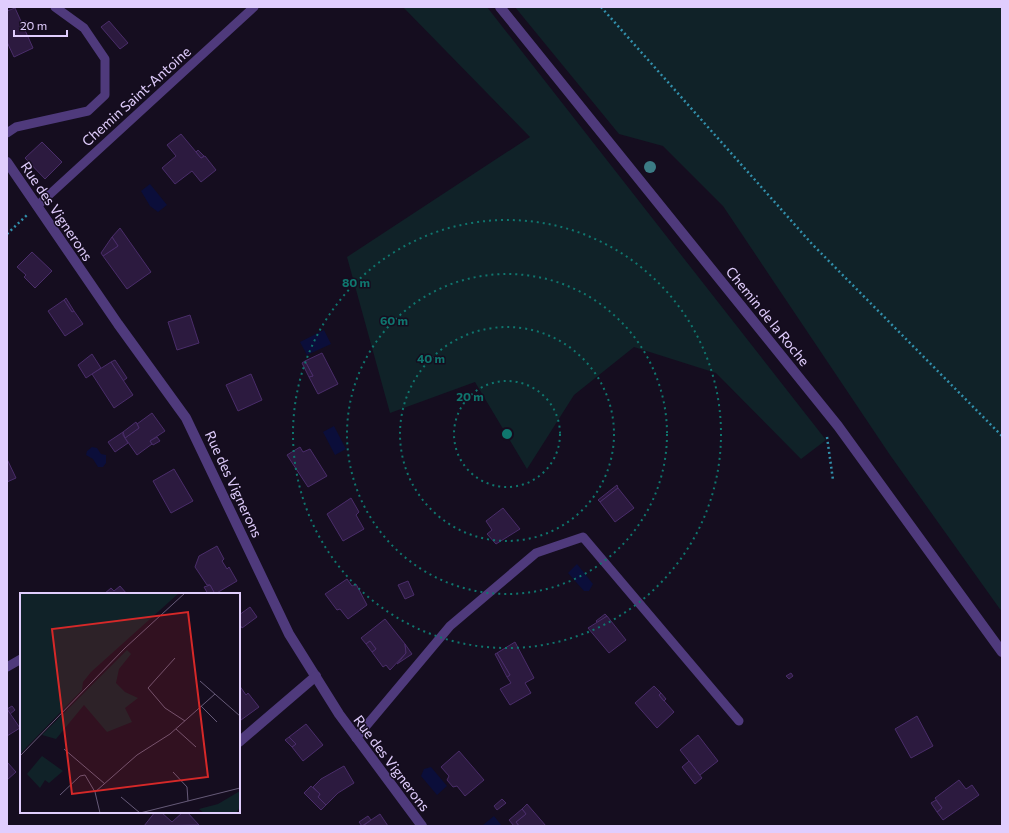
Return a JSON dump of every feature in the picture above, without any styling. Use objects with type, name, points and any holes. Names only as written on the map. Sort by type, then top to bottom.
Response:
[{"type":"street","name":"Chemin de la Roche","points":[[500,7],[824,408],[1002,652]]},
{"type":"street","name":"Rue des Vignerons","points":[[7,162],[118,324],[186,418],[289,634],[339,714],[422,826]]},
{"type":"street","points":[[240,741],[316,676]]},
{"type":"lane","points":[[7,133],[16,127],[88,111],[105,95],[105,59],[84,28],[55,7]]},
{"type":"lane","name":"Chemin Saint-Antoine","points":[[37,206],[254,7]]},
{"type":"lane","points":[[356,738],[450,626],[536,553],[583,537],[739,721]]},
{"type":"lane","points":[[7,667],[20,660]]},
{"type":"path","points":[[601,7],[812,244],[1002,436]]},
{"type":"path","points":[[7,234],[37,206]]},
{"type":"path","points":[[824,408],[833,480]]},
{"type":"shaded area","points":[[403,7],[487,7],[826,440],[801,459],[716,373],[634,347],[574,395],[527,469],[475,382],[390,413],[347,257],[530,137]]},
{"type":"shaded area","points":[[515,7],[1002,7],[1002,612],[890,455],[723,206],[663,146],[619,134]]},
{"type":"shaded area","points":[[150,184],[167,205],[158,212],[150,206],[141,191]]},
{"type":"shaded area","points":[[324,330],[331,344],[307,355],[300,342]]},
{"type":"shaded area","points":[[334,426],[346,449],[335,455],[323,432]]},
{"type":"shaded area","points":[[92,447],[97,448],[101,454],[106,455],[106,463],[103,467],[98,467],[93,459],[86,455],[87,451]]},
{"type":"shaded area","points":[[577,564],[593,584],[589,591],[584,591],[568,573]]},
{"type":"shaded area","points":[[431,767],[447,786],[437,795],[421,776],[424,769]]},
{"type":"shaded area","points":[[494,816],[502,826],[483,825]]},
{"type":"building","points":[[15,8],[33,48],[14,57],[7,42],[7,11]]},
{"type":"building","points":[[26,21],[29,27],[25,29],[21,22]]},
{"type":"building","points":[[109,21],[128,43],[120,49],[101,27]]},
{"type":"building","points":[[181,134],[201,158],[205,156],[216,170],[201,182],[192,171],[175,184],[162,168],[176,156],[167,145]]},
{"type":"building","points":[[42,142],[62,162],[45,179],[25,158]]},
{"type":"building","points":[[198,150],[204,156],[201,158],[196,152]]},
{"type":"building","points":[[120,228],[151,272],[127,289],[103,256],[118,246],[112,237]]},
{"type":"building","points":[[112,237],[118,246],[103,256],[101,253]]},
{"type":"building","points":[[32,252],[52,271],[35,288],[24,277],[26,275],[17,267]]},
{"type":"building","points":[[66,298],[74,311],[72,312],[64,300]]},
{"type":"building","points":[[64,300],[83,324],[65,336],[48,311]]},
{"type":"building","points":[[190,315],[199,343],[177,350],[168,322]]},
{"type":"building","points":[[322,353],[338,384],[318,394],[309,377],[313,376],[305,361]]},
{"type":"building","points":[[92,354],[101,368],[86,378],[78,365]]},
{"type":"building","points":[[115,360],[127,378],[123,381],[111,362]]},
{"type":"building","points":[[305,361],[313,376],[309,377],[302,363]]},
{"type":"building","points":[[111,362],[133,395],[114,408],[92,374]]},
{"type":"building","points":[[251,374],[262,400],[238,411],[226,385]]},
{"type":"building","points":[[152,413],[165,431],[150,441],[152,444],[137,455],[125,438],[139,428],[137,424]]},
{"type":"building","points":[[136,422],[139,428],[125,438],[123,432]]},
{"type":"building","points":[[123,432],[123,435],[128,443],[115,452],[108,442]]},
{"type":"building","points":[[157,437],[160,441],[153,445],[150,441]]},
{"type":"building","points":[[300,447],[303,452],[310,449],[327,476],[308,487],[287,455]]},
{"type":"building","points":[[7,459],[16,478],[7,482]]},
{"type":"building","points":[[174,469],[193,501],[171,513],[153,481]]},
{"type":"building","points":[[617,485],[618,488],[600,502],[598,500]]},
{"type":"building","points":[[618,488],[634,508],[615,522],[600,502]]},
{"type":"building","points":[[351,498],[359,512],[356,515],[364,529],[343,541],[327,514]]},
{"type":"building","points":[[503,508],[520,529],[496,544],[487,534],[492,530],[486,521]]},
{"type":"building","points":[[217,546],[224,559],[222,561],[227,569],[229,567],[237,581],[214,593],[210,585],[207,585],[195,567],[199,556]]},
{"type":"building","points":[[347,579],[352,586],[356,584],[367,605],[348,619],[340,609],[337,610],[325,594]]},
{"type":"building","points":[[408,581],[414,595],[405,599],[398,585]]},
{"type":"building","points":[[210,585],[214,593],[207,593],[204,587]]},
{"type":"building","points":[[120,586],[126,593],[105,593],[111,588],[114,591]]},
{"type":"building","points":[[250,607],[257,617],[242,628],[240,625],[240,614]]},
{"type":"building","points":[[605,614],[607,616],[598,623],[596,621]]},
{"type":"building","points":[[607,616],[626,640],[609,653],[588,628]]},
{"type":"building","points":[[385,619],[405,644],[406,653],[390,670],[386,665],[383,667],[372,652],[376,649],[370,641],[366,644],[361,638]]},
{"type":"building","points":[[370,641],[376,649],[372,652],[366,644]]},
{"type":"building","points":[[515,642],[534,678],[525,683],[531,693],[510,705],[500,689],[511,683],[507,677],[510,675],[497,653]]},
{"type":"building","points":[[405,644],[412,654],[397,664],[406,653]]},
{"type":"building","points":[[497,653],[510,675],[507,677],[495,654]]},
{"type":"building","points":[[791,673],[793,676],[789,679],[786,676]]},
{"type":"building","points":[[240,686],[246,695],[248,693],[259,707],[241,720]]},
{"type":"building","points":[[654,686],[661,693],[659,695],[674,712],[657,728],[635,703]]},
{"type":"building","points":[[661,693],[666,699],[664,701],[659,695]]},
{"type":"building","points":[[12,706],[15,710],[10,714],[7,709]]},
{"type":"building","points":[[7,709],[20,728],[7,736]]},
{"type":"building","points":[[917,716],[933,746],[911,758],[895,729]]},
{"type":"building","points":[[306,724],[323,745],[303,761],[292,747],[296,744],[289,737]]},
{"type":"building","points":[[698,735],[718,761],[700,775],[680,750]]},
{"type":"building","points":[[289,737],[296,744],[292,747],[285,740]]},
{"type":"building","points":[[459,751],[484,780],[465,796],[457,786],[453,787],[447,780],[449,776],[441,767]]},
{"type":"building","points":[[689,761],[702,778],[695,784],[682,767]]},
{"type":"building","points":[[7,762],[16,772],[7,780]]},
{"type":"building","points":[[344,766],[354,783],[338,793],[326,805],[318,797],[320,794],[313,787],[321,779]]},
{"type":"building","points":[[959,780],[966,789],[972,785],[979,795],[943,820],[937,812],[942,808],[935,798]]},
{"type":"building","points":[[311,786],[320,794],[318,797],[326,805],[321,810],[304,793]]},
{"type":"building","points":[[502,799],[506,803],[497,810],[494,806]]},
{"type":"building","points":[[936,800],[942,808],[937,812],[931,803]]},
{"type":"building","points":[[527,804],[546,826],[519,826],[516,822],[526,814],[522,809]]},
{"type":"building","points":[[522,809],[526,814],[516,822],[519,826],[514,826],[509,820]]},
{"type":"building","points":[[154,813],[162,813],[172,822],[182,813],[188,813],[199,825],[144,826]]},
{"type":"building","points":[[380,814],[388,826],[363,826],[371,820]]},
{"type":"building","points":[[368,816],[371,820],[362,826],[359,822]]}]
